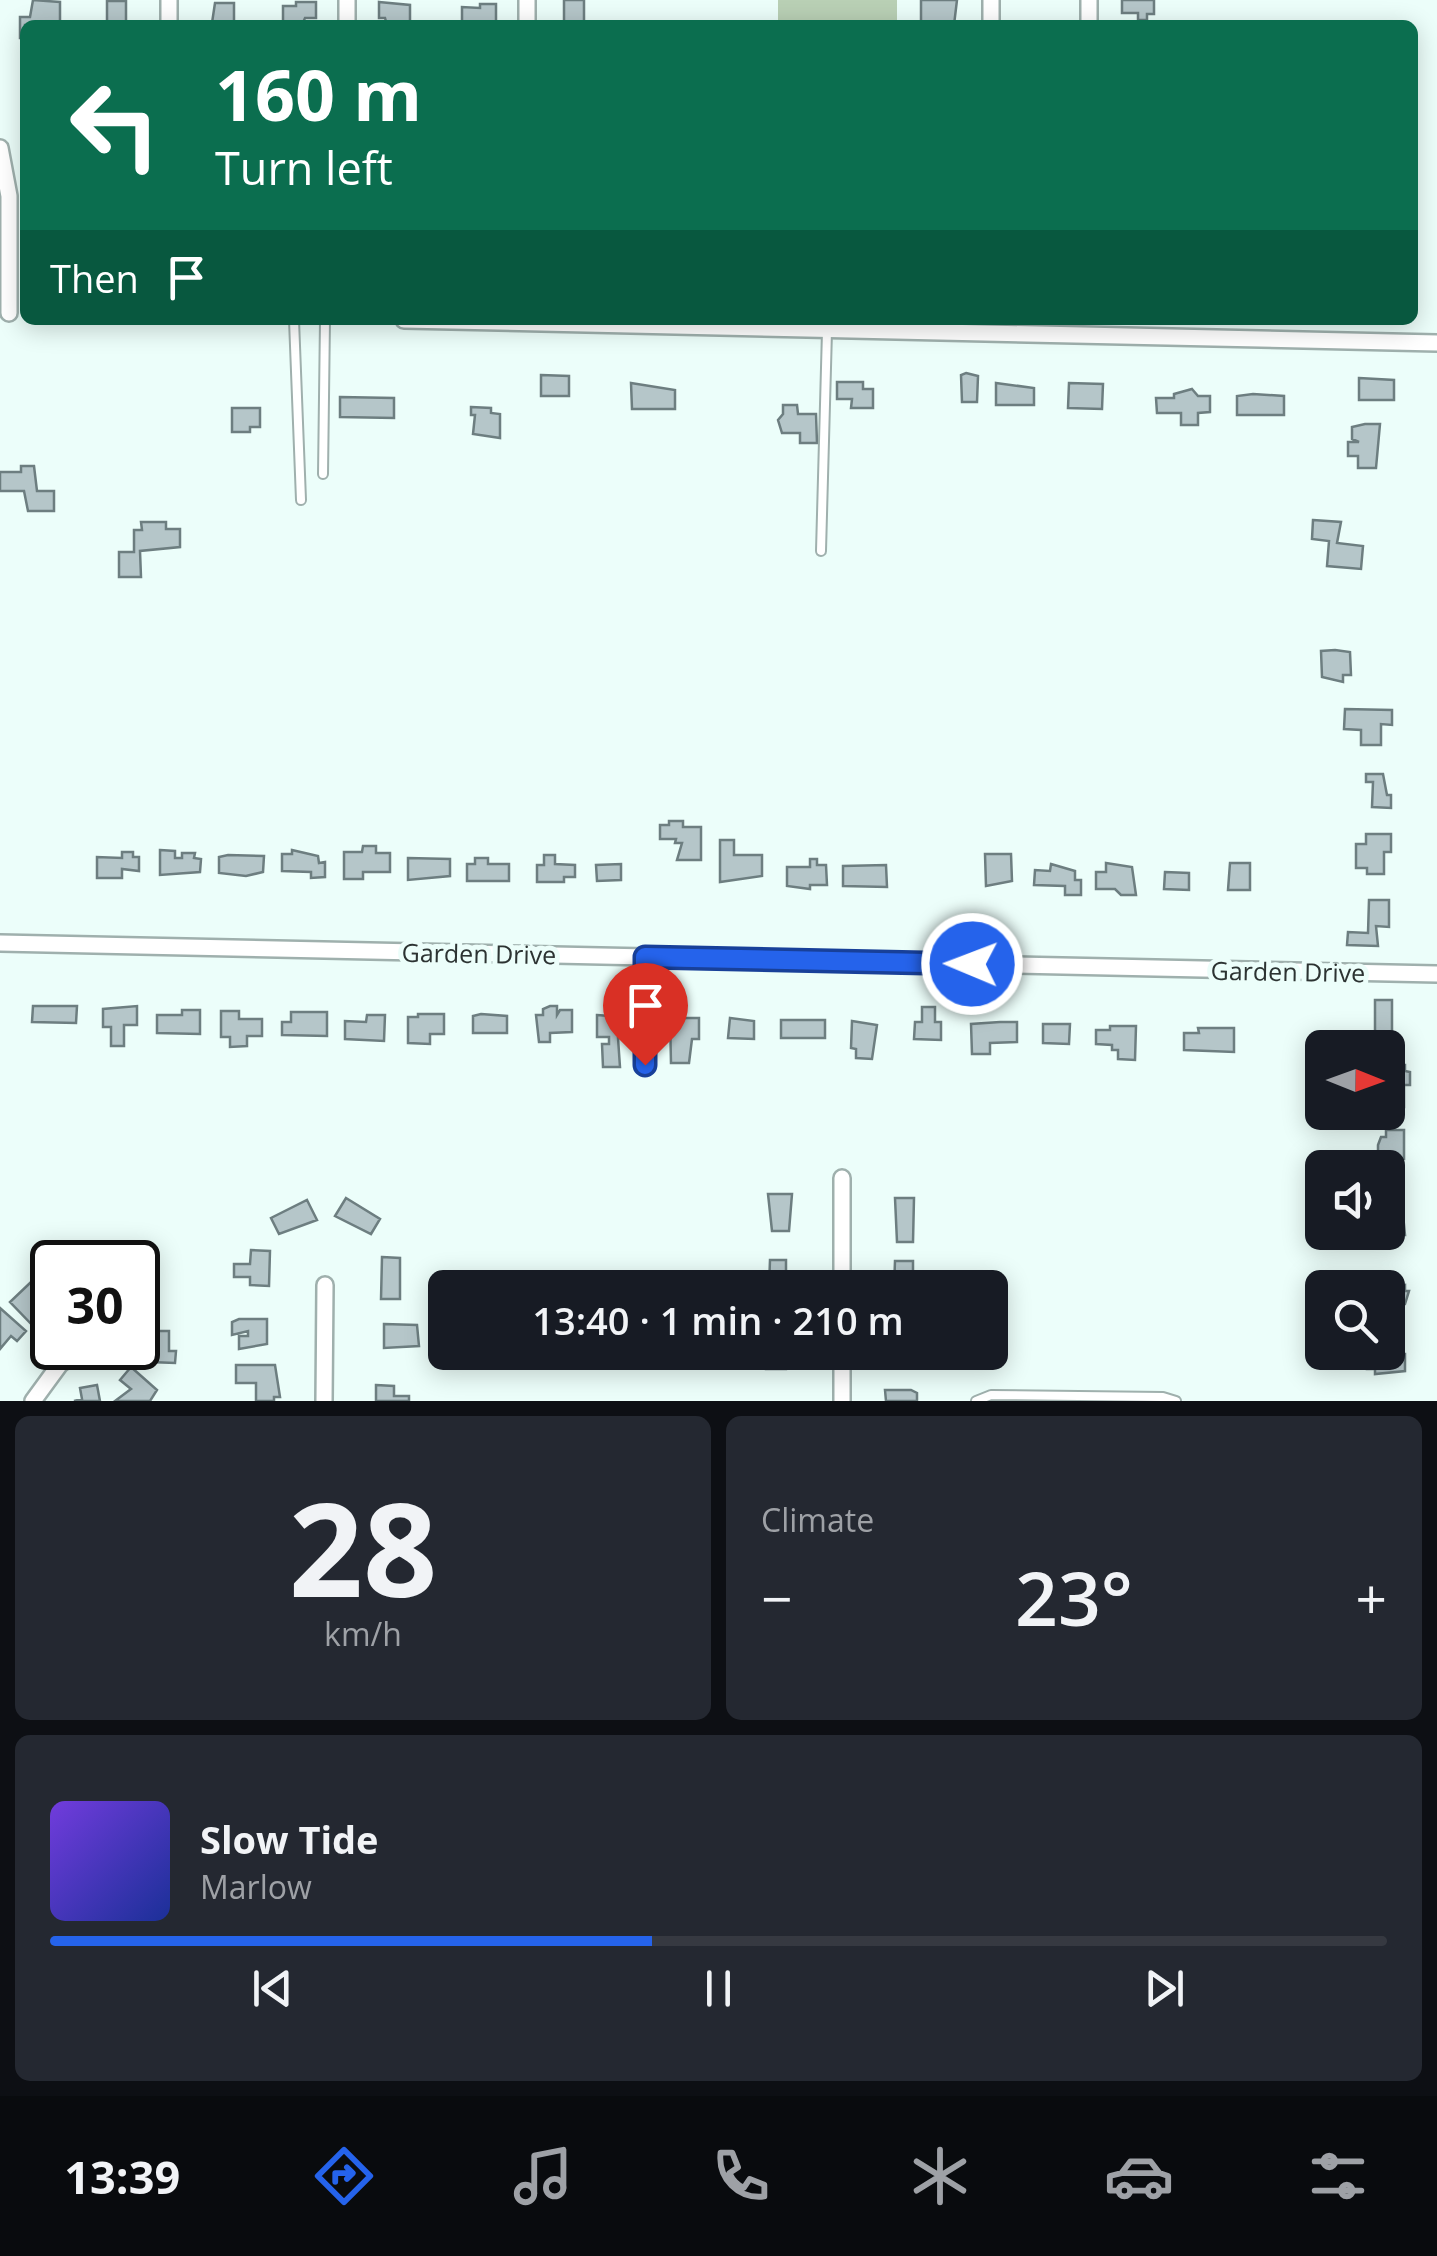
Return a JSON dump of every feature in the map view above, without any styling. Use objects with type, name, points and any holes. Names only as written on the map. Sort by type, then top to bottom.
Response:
[{"type":"street","points":[[0,148],[9,196],[11,313]]},
{"type":"street","points":[[647,325],[828,331],[975,326],[1437,343]]},
{"type":"street","name":"Garden Drive","points":[[0,943],[1437,974]]},
{"type":"street","points":[[842,1178],[842,1270]]},
{"type":"street","points":[[324,1401],[325,1285]]},
{"type":"street","points":[[33,1401],[56,1370]]},
{"type":"street","points":[[842,1370],[842,1401]]},
{"type":"lane","points":[[294,325],[302,500]]},
{"type":"lane","points":[[323,474],[325,325]]},
{"type":"lane","points":[[821,551],[828,331]]},
{"type":"lane","points":[[645,957],[645,1065]]},
{"type":"lane","points":[[976,1401],[991,1395],[1010,1395],[1163,1397],[1176,1401]]},
{"type":"green space","points":[[778,0],[897,0],[897,20],[778,20]]},
{"type":"building","points":[[33,0],[60,2],[60,20],[20,20],[30,17]]},
{"type":"building","points":[[564,0],[584,0],[584,20],[564,20]]},
{"type":"building","points":[[921,0],[957,0],[955,20],[921,20]]},
{"type":"building","points":[[1122,0],[1154,0],[1154,14],[1147,14],[1147,20],[1138,20],[1138,13],[1122,13]]},
{"type":"building","points":[[107,1],[126,1],[126,20],[107,20]]},
{"type":"building","points":[[296,2],[316,2],[316,18],[283,20],[283,6],[296,6]]},
{"type":"building","points":[[379,2],[410,5],[410,20],[379,18]]},
{"type":"building","points":[[215,3],[234,3],[234,20],[212,20]]},
{"type":"building","points":[[480,4],[496,4],[496,20],[462,20],[462,7],[480,8]]},
{"type":"building","points":[[541,375],[569,376],[569,396],[541,396]]},
{"type":"building","points":[[961,375],[978,376],[977,402],[962,402]]},
{"type":"building","points":[[1359,378],[1394,380],[1394,400],[1359,400]]},
{"type":"building","points":[[837,382],[863,382],[863,389],[873,389],[873,408],[851,408],[852,399],[837,399]]},
{"type":"building","points":[[631,383],[675,390],[675,409],[632,409]]},
{"type":"building","points":[[996,383],[1034,388],[1034,405],[996,405]]},
{"type":"building","points":[[1069,383],[1103,384],[1102,409],[1068,408]]},
{"type":"building","points":[[1192,389],[1198,396],[1210,396],[1210,412],[1198,413],[1198,425],[1181,425],[1181,413],[1157,413],[1156,398],[1174,398],[1174,394]]},
{"type":"building","points":[[1237,396],[1284,396],[1284,415],[1237,415]]},
{"type":"building","points":[[340,397],[394,398],[394,418],[340,417]]},
{"type":"building","points":[[783,405],[797,405],[798,414],[816,414],[817,443],[800,443],[800,433],[782,433],[778,420]]},
{"type":"building","points":[[471,407],[491,408],[491,413],[500,414],[500,438],[473,434],[475,415],[471,415]]},
{"type":"building","points":[[232,408],[260,408],[260,427],[250,427],[250,432],[232,432]]},
{"type":"building","points":[[1380,424],[1376,468],[1358,468],[1358,456],[1348,456],[1348,442],[1359,442],[1352,439],[1352,427]]},
{"type":"building","points":[[21,466],[34,466],[37,491],[54,491],[54,511],[28,511],[24,491],[0,491],[0,472],[21,472]]},
{"type":"building","points":[[1313,520],[1341,522],[1337,543],[1363,546],[1361,569],[1327,566],[1329,541],[1312,539]]},
{"type":"building","points":[[141,522],[166,522],[166,529],[180,529],[180,547],[140,551],[141,577],[119,577],[119,552],[134,552],[134,530],[142,530]]},
{"type":"building","points":[[1321,651],[1350,652],[1351,675],[1343,675],[1343,682],[1322,677]]},
{"type":"building","points":[[1345,709],[1392,710],[1392,725],[1381,724],[1381,745],[1361,745],[1361,730],[1344,729]]},
{"type":"building","points":[[1366,774],[1383,774],[1391,808],[1372,807],[1373,782],[1366,782]]},
{"type":"building","points":[[669,821],[683,821],[683,827],[701,827],[701,860],[677,860],[682,843],[660,839],[660,825],[669,825]]},
{"type":"building","points":[[1366,834],[1391,834],[1391,852],[1384,852],[1384,874],[1367,874],[1367,868],[1356,868],[1356,844],[1366,844]]},
{"type":"building","points":[[720,840],[734,840],[734,855],[762,855],[762,876],[720,882]]},
{"type":"building","points":[[363,846],[376,846],[376,853],[390,853],[390,872],[363,872],[363,879],[344,879],[344,852],[362,852]]},
{"type":"building","points":[[160,850],[175,851],[175,858],[182,858],[182,853],[195,853],[194,858],[201,859],[200,872],[160,875]]},
{"type":"building","points":[[292,850],[318,856],[319,863],[325,862],[325,877],[311,878],[311,872],[282,871],[282,854],[292,854]]},
{"type":"building","points":[[122,852],[133,852],[133,857],[139,857],[139,871],[122,869],[122,878],[97,878],[97,857],[122,858]]},
{"type":"building","points":[[985,854],[1011,854],[1012,881],[986,886]]},
{"type":"building","points":[[544,855],[555,855],[555,864],[575,865],[575,877],[564,877],[564,882],[537,882],[537,865],[544,865]]},
{"type":"building","points":[[264,856],[263,872],[246,876],[219,873],[219,857]]},
{"type":"building","points":[[408,858],[450,859],[450,876],[408,880]]},
{"type":"building","points":[[475,858],[488,858],[488,864],[509,864],[509,881],[467,881],[467,864],[475,864]]},
{"type":"building","points":[[810,859],[817,859],[817,865],[826,865],[827,885],[810,885],[810,889],[787,886],[787,867],[810,867]]},
{"type":"building","points":[[1106,863],[1132,867],[1136,895],[1096,889],[1096,872],[1106,872]]},
{"type":"building","points":[[1230,863],[1250,863],[1250,890],[1228,890]]},
{"type":"building","points":[[621,864],[621,880],[597,881],[596,865]]},
{"type":"building","points":[[1051,864],[1075,871],[1075,880],[1081,880],[1081,895],[1065,895],[1065,886],[1034,885],[1035,870],[1050,871]]},
{"type":"building","points":[[886,865],[887,887],[843,886],[843,866]]},
{"type":"building","points":[[1165,872],[1189,873],[1189,890],[1164,889]]},
{"type":"building","points":[[1369,900],[1389,900],[1389,927],[1376,926],[1378,946],[1347,945],[1348,932],[1368,933]]},
{"type":"building","points":[[1375,1000],[1392,1000],[1392,1030],[1375,1030]]},
{"type":"building","points":[[33,1006],[77,1006],[76,1023],[32,1022]]},
{"type":"building","points":[[137,1006],[137,1025],[124,1025],[124,1046],[111,1046],[111,1027],[103,1027],[103,1009]]},
{"type":"building","points":[[557,1006],[557,1015],[560,1010],[572,1010],[572,1032],[550,1033],[550,1042],[539,1042],[536,1015],[543,1015],[543,1009]]},
{"type":"building","points":[[922,1007],[935,1007],[935,1022],[941,1022],[941,1040],[914,1039],[915,1022],[922,1022]]},
{"type":"building","points":[[182,1010],[200,1010],[200,1034],[157,1033],[157,1015],[182,1015]]},
{"type":"building","points":[[221,1011],[239,1011],[239,1019],[262,1019],[262,1036],[247,1036],[247,1046],[230,1047],[230,1037],[221,1037]]},
{"type":"building","points":[[291,1012],[327,1012],[327,1036],[282,1035],[282,1022],[291,1022]]},
{"type":"building","points":[[444,1014],[444,1034],[430,1034],[430,1044],[408,1043],[408,1017]]},
{"type":"building","points":[[367,1015],[385,1015],[384,1041],[345,1039],[345,1021],[366,1022]]},
{"type":"building","points":[[597,1015],[622,1017],[623,1038],[618,1038],[620,1067],[603,1067],[602,1044],[609,1044],[609,1037],[597,1037]]},
{"type":"building","points":[[473,1016],[507,1016],[507,1033],[473,1033]]},
{"type":"building","points":[[670,1018],[699,1018],[699,1039],[692,1039],[689,1063],[671,1063]]},
{"type":"building","points":[[730,1018],[754,1021],[754,1039],[728,1038]]},
{"type":"building","points":[[781,1020],[825,1020],[825,1038],[781,1038]]},
{"type":"building","points":[[852,1021],[877,1025],[872,1059],[856,1058],[856,1049],[851,1048]]},
{"type":"building","points":[[1017,1022],[1017,1042],[990,1043],[990,1054],[972,1054],[971,1024]]},
{"type":"building","points":[[1043,1024],[1070,1024],[1069,1044],[1043,1043]]},
{"type":"building","points":[[1110,1026],[1136,1026],[1135,1060],[1118,1059],[1118,1050],[1112,1050],[1112,1045],[1096,1044],[1096,1030],[1110,1030]]},
{"type":"building","points":[[1198,1028],[1234,1028],[1234,1052],[1184,1050],[1184,1033],[1199,1033]]},
{"type":"building","points":[[1405,1071],[1410,1072],[1410,1085],[1405,1085]]},
{"type":"building","points":[[1386,1130],[1404,1130],[1404,1150],[1378,1150],[1381,1137],[1386,1137]]},
{"type":"building","points":[[768,1194],[792,1194],[789,1231],[772,1231]]},
{"type":"building","points":[[346,1198],[380,1219],[371,1234],[335,1216]]},
{"type":"building","points":[[895,1198],[914,1198],[913,1242],[897,1242]]},
{"type":"building","points":[[307,1200],[317,1220],[279,1234],[271,1218]]},
{"type":"building","points":[[251,1250],[270,1251],[269,1286],[250,1285],[250,1277],[234,1277],[234,1264],[250,1264]]},
{"type":"building","points":[[382,1257],[400,1258],[400,1299],[381,1299]]},
{"type":"building","points":[[770,1260],[786,1260],[786,1270],[770,1270]]},
{"type":"building","points":[[895,1261],[913,1261],[913,1270],[895,1270]]},
{"type":"building","points":[[30,1283],[30,1323],[10,1302]]},
{"type":"building","points":[[0,1308],[26,1331],[17,1341],[11,1336],[0,1349]]},
{"type":"building","points":[[267,1319],[267,1344],[239,1349],[239,1336],[248,1336],[248,1331],[232,1335],[232,1322]]},
{"type":"building","points":[[384,1324],[417,1325],[419,1346],[384,1348]]},
{"type":"building","points":[[160,1331],[169,1331],[169,1351],[176,1351],[175,1363],[160,1362]]},
{"type":"building","points":[[236,1365],[275,1365],[280,1397],[256,1401],[256,1383],[236,1383]]},
{"type":"building","points":[[128,1370],[134,1370],[157,1390],[150,1401],[115,1401],[131,1389],[120,1380]]},
{"type":"building","points":[[1375,1370],[1405,1370],[1405,1371],[1375,1374]]},
{"type":"building","points":[[97,1385],[100,1401],[74,1401],[82,1399],[80,1388]]},
{"type":"building","points":[[376,1385],[394,1386],[394,1396],[409,1396],[409,1401],[376,1401]]},
{"type":"building","points":[[885,1390],[911,1390],[917,1393],[917,1401],[886,1401]]},
{"type":"route","points":[[645,1065],[645,957],[972,964]]}]
